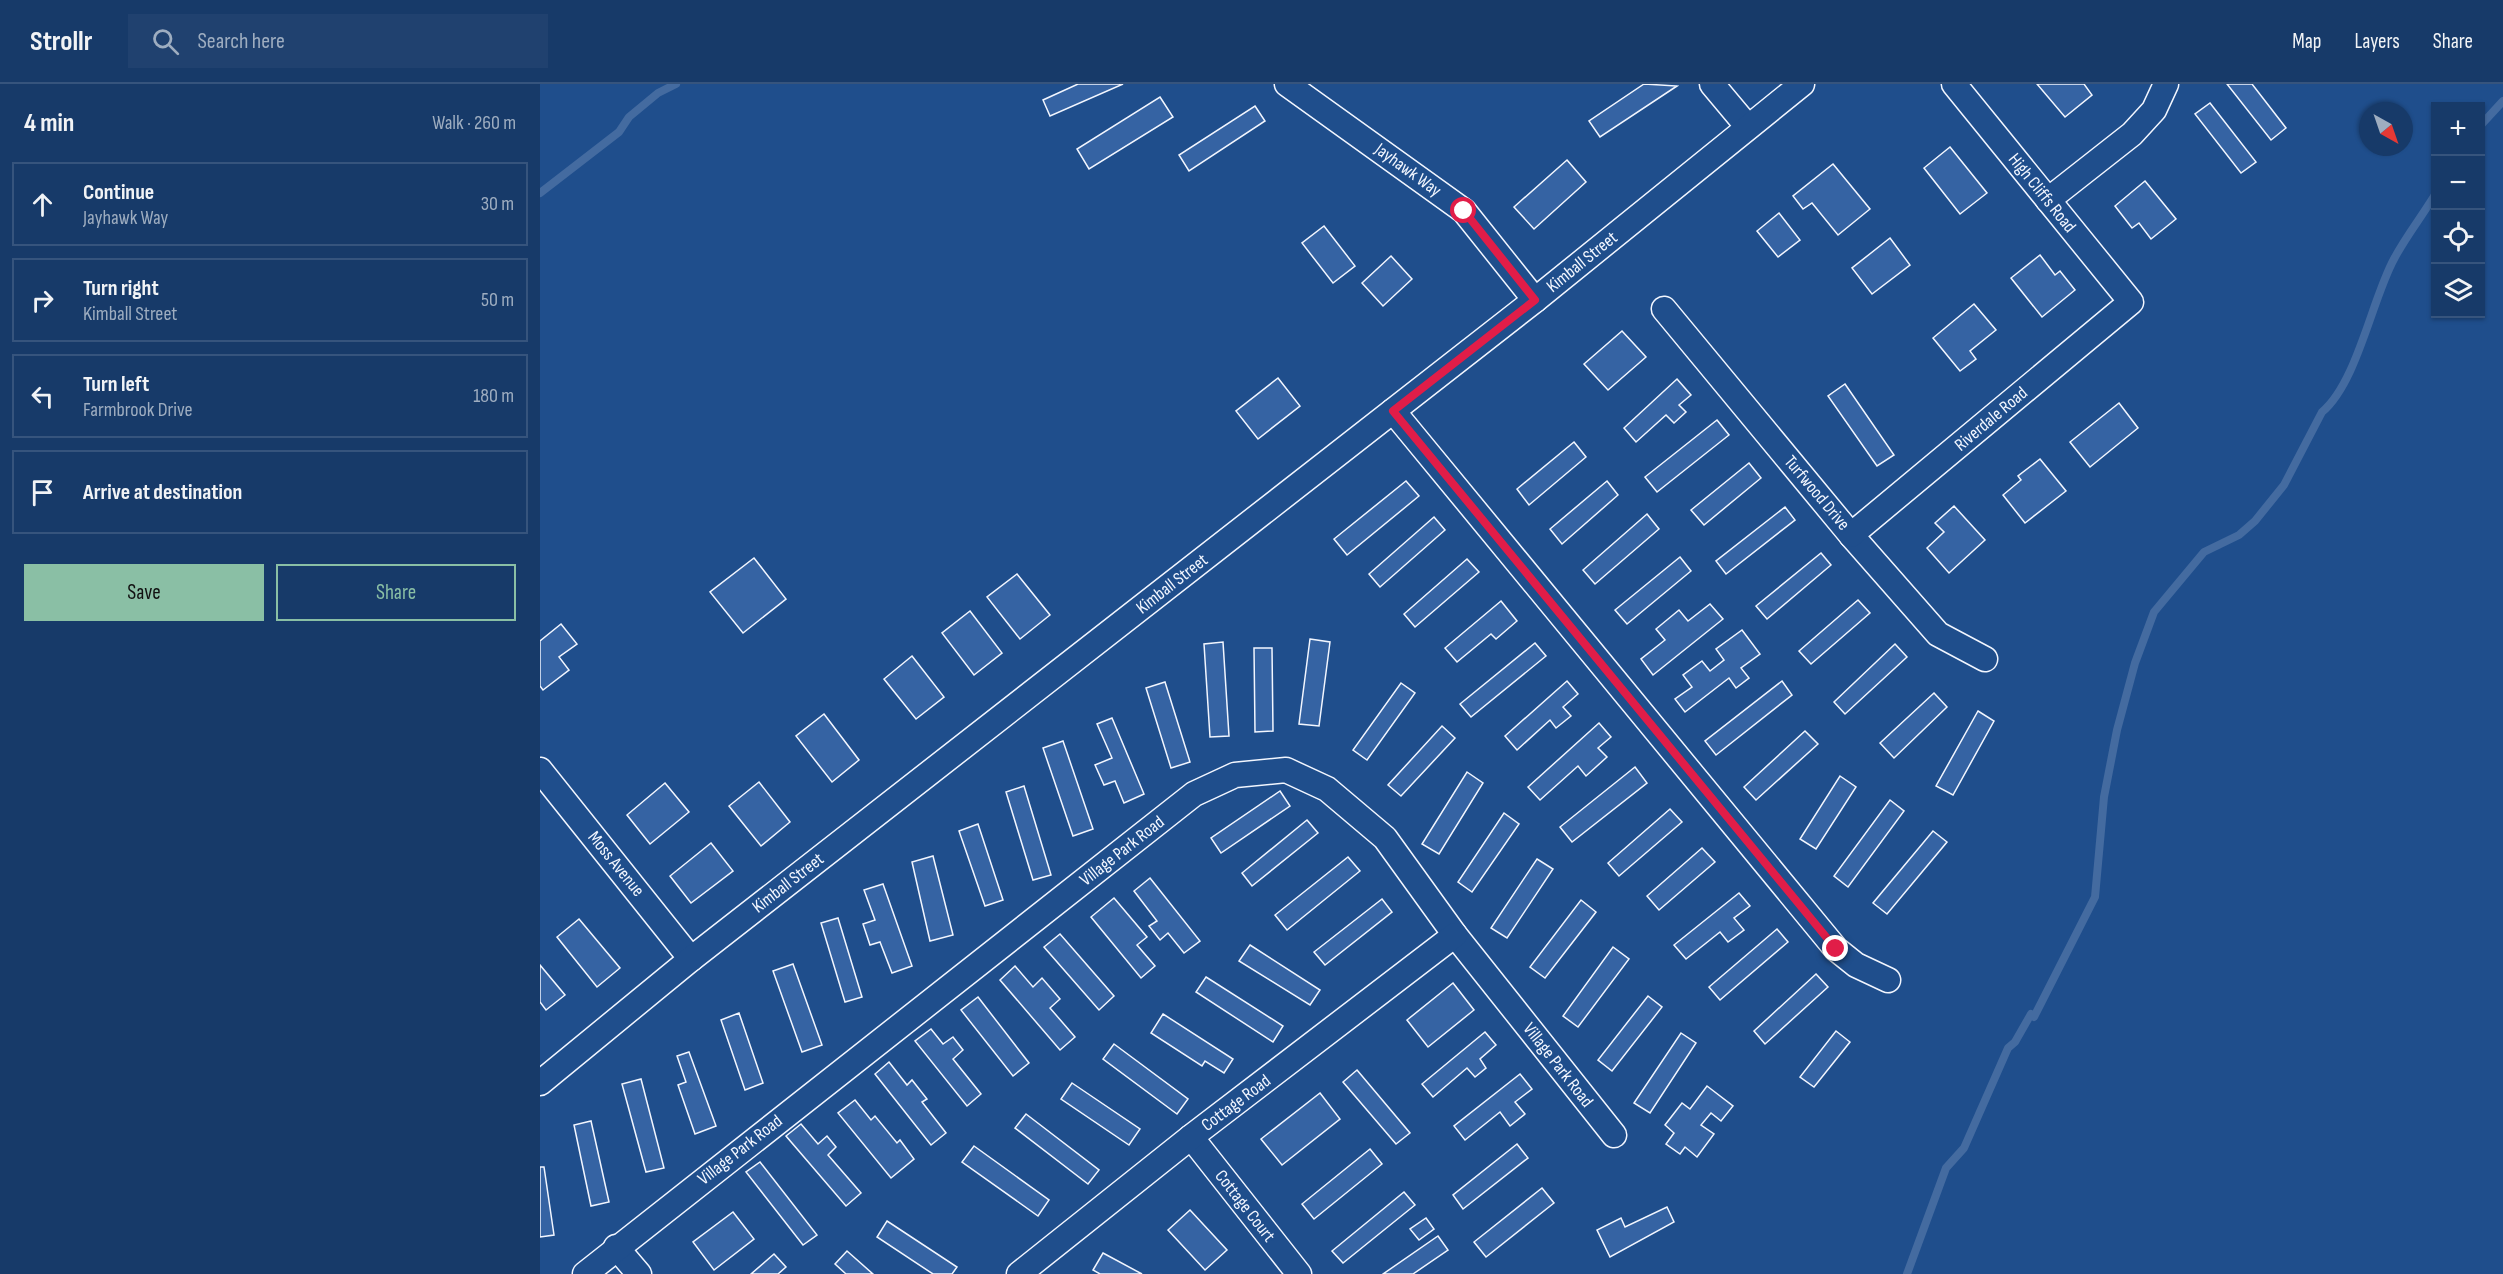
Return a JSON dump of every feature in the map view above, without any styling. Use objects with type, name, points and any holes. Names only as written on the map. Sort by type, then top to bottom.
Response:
[{"type":"street","name":"Jayhawk Way","points":[[1287,84],[1464,211],[1535,300]]},
{"type":"street","points":[[1712,84],[1748,127]]},
{"type":"street","name":"Kimball Street","points":[[540,1083],[691,959],[1535,300],[1802,84]]},
{"type":"street","name":"High Cliffs Road","points":[[1953,84],[2131,302]]},
{"type":"street","points":[[2048,200],[2132,134],[2154,110],[2166,84]]},
{"type":"street","name":"Riverdale Road","points":[[1851,535],[2131,302]]},
{"type":"street","name":"Turfwood Drive","points":[[1664,309],[1851,535],[1938,634],[1985,659]]},
{"type":"street","points":[[1393,411],[1836,949],[1856,965],[1888,980]]},
{"type":"street","name":"Moss Avenue","points":[[540,770],[691,959]]},
{"type":"street","name":"Village Park Road","points":[[585,1274],[616,1247],[1194,794],[1235,775],[1286,770],[1327,789],[1385,838],[1455,935],[1614,1135]]},
{"type":"street","name":"Cottage Road","points":[[1018,1274],[1191,1137],[1455,935]]},
{"type":"street","name":"Cottage Court","points":[[1191,1137],[1299,1274]]},
{"type":"street","points":[[616,1247],[639,1274]]},
{"type":"building","points":[[1078,84],[1123,84],[1050,116],[1043,100]]},
{"type":"building","points":[[1644,84],[1677,86],[1600,137],[1589,121]]},
{"type":"building","points":[[2037,84],[2084,84],[2092,95],[2065,117]]},
{"type":"building","points":[[2227,84],[2252,84],[2286,128],[2271,140]]},
{"type":"building","points":[[1160,97],[1173,117],[1089,169],[1077,149]]},
{"type":"building","points":[[2210,103],[2256,162],[2241,173],[2195,114]]},
{"type":"building","points":[[1255,106],[1265,121],[1189,171],[1179,155]]},
{"type":"building","points":[[1950,147],[1987,193],[1960,214],[1924,168]]},
{"type":"building","points":[[1567,160],[1586,182],[1534,229],[1514,207]]},
{"type":"building","points":[[1833,164],[1870,209],[1838,235],[1812,203],[1803,209],[1793,196]]},
{"type":"building","points":[[2145,181],[2176,219],[2151,239],[2139,223],[2132,228],[2115,206]]},
{"type":"building","points":[[1779,213],[1800,240],[1778,257],[1757,231]]},
{"type":"building","points":[[1324,226],[1355,266],[1333,283],[1302,243]]},
{"type":"building","points":[[1890,238],[1910,265],[1872,294],[1852,268]]},
{"type":"building","points":[[2040,255],[2055,275],[2060,271],[2075,290],[2042,317],[2011,278]]},
{"type":"building","points":[[1391,256],[1412,279],[1383,306],[1362,283]]},
{"type":"building","points":[[1974,304],[1996,330],[1970,351],[1976,359],[1960,371],[1933,338]]},
{"type":"building","points":[[1622,331],[1646,357],[1608,390],[1584,364]]},
{"type":"building","points":[[1278,378],[1300,406],[1258,439],[1236,411]]},
{"type":"building","points":[[1677,379],[1691,395],[1679,405],[1686,412],[1674,423],[1666,415],[1636,442],[1624,428]]},
{"type":"building","points":[[1845,384],[1894,455],[1877,466],[1828,396]]},
{"type":"building","points":[[2119,403],[2138,428],[2090,467],[2070,442]]},
{"type":"building","points":[[1717,420],[1729,435],[1657,492],[1645,477]]},
{"type":"building","points":[[1574,442],[1586,457],[1529,505],[1517,489]]},
{"type":"building","points":[[2040,459],[2066,491],[2025,523],[2003,495],[2021,480],[2018,476]]},
{"type":"building","points":[[1749,463],[1761,478],[1704,525],[1691,510]]},
{"type":"building","points":[[1406,481],[1419,496],[1347,555],[1334,539]]},
{"type":"building","points":[[1607,481],[1618,495],[1562,544],[1550,529]]},
{"type":"building","points":[[1954,506],[1985,540],[1949,573],[1927,548],[1944,532],[1935,523]]},
{"type":"building","points":[[1785,507],[1795,520],[1726,574],[1716,561]]},
{"type":"building","points":[[1647,514],[1659,529],[1595,584],[1583,570]]},
{"type":"building","points":[[1434,517],[1445,530],[1380,587],[1369,574]]},
{"type":"building","points":[[1821,553],[1831,565],[1767,619],[1756,606]]},
{"type":"building","points":[[1680,557],[1691,571],[1627,624],[1615,610]]},
{"type":"building","points":[[754,558],[786,599],[743,633],[710,592]]},
{"type":"building","points":[[1467,559],[1479,572],[1415,627],[1404,614]]},
{"type":"building","points":[[1017,574],[1050,615],[1020,639],[987,597]]},
{"type":"building","points":[[1858,600],[1870,613],[1811,664],[1799,651]]},
{"type":"building","points":[[1501,601],[1517,621],[1496,639],[1491,634],[1457,662],[1445,648]]},
{"type":"building","points":[[1710,604],[1723,619],[1653,675],[1641,659],[1665,640],[1656,629],[1679,610],[1688,621]]},
{"type":"building","points":[[970,611],[1002,653],[974,675],[942,633]]},
{"type":"building","points":[[561,624],[577,644],[559,657],[569,670],[543,690],[540,686],[540,641]]},
{"type":"building","points":[[1742,630],[1760,654],[1741,668],[1749,678],[1736,688],[1729,678],[1685,712],[1675,699],[1692,687],[1683,675],[1702,661],[1710,671],[1724,660],[1716,649]]},
{"type":"building","points":[[1310,639],[1330,642],[1319,726],[1299,724]]},
{"type":"building","points":[[1223,642],[1229,736],[1210,737],[1204,644]]},
{"type":"building","points":[[1535,643],[1546,656],[1471,717],[1460,704]]},
{"type":"building","points":[[1895,644],[1907,657],[1845,714],[1834,702]]},
{"type":"building","points":[[1254,648],[1272,648],[1273,731],[1255,732]]},
{"type":"building","points":[[912,656],[944,697],[916,719],[884,679]]},
{"type":"building","points":[[1567,681],[1578,694],[1563,707],[1571,716],[1556,728],[1550,720],[1517,750],[1505,736]]},
{"type":"building","points":[[1782,681],[1792,695],[1716,755],[1705,741]]},
{"type":"building","points":[[1165,682],[1190,762],[1171,768],[1146,688]]},
{"type":"building","points":[[1401,683],[1415,693],[1367,760],[1353,750]]},
{"type":"building","points":[[1934,693],[1947,707],[1894,758],[1880,743]]},
{"type":"building","points":[[1978,711],[1994,721],[1953,795],[1936,786]]},
{"type":"building","points":[[824,714],[859,760],[832,782],[796,736]]},
{"type":"building","points":[[1112,718],[1144,794],[1124,803],[1115,781],[1104,785],[1095,765],[1112,758],[1097,724]]},
{"type":"building","points":[[1599,723],[1611,737],[1598,748],[1607,757],[1586,776],[1578,766],[1540,800],[1528,787]]},
{"type":"building","points":[[1442,726],[1455,738],[1401,796],[1388,785]]},
{"type":"building","points":[[1805,731],[1818,744],[1756,800],[1744,787]]},
{"type":"building","points":[[1063,741],[1093,829],[1073,836],[1043,748]]},
{"type":"building","points":[[1635,767],[1647,783],[1572,842],[1560,827]]},
{"type":"building","points":[[1467,772],[1483,783],[1439,854],[1422,844]]},
{"type":"building","points":[[1840,776],[1856,787],[1816,849],[1800,839]]},
{"type":"building","points":[[759,782],[790,822],[761,846],[729,806]]},
{"type":"building","points":[[665,783],[689,812],[650,844],[627,815]]},
{"type":"building","points":[[1024,786],[1051,875],[1033,880],[1006,792]]},
{"type":"building","points":[[1280,791],[1290,806],[1221,853],[1211,838]]},
{"type":"building","points":[[1890,800],[1904,811],[1848,887],[1834,876]]},
{"type":"building","points":[[1670,809],[1682,822],[1619,876],[1608,863]]},
{"type":"building","points":[[1504,813],[1519,824],[1472,892],[1458,882]]},
{"type":"building","points":[[1307,820],[1318,833],[1252,886],[1242,873]]},
{"type":"building","points":[[978,824],[1003,900],[985,906],[959,831]]},
{"type":"building","points":[[1933,831],[1947,842],[1887,914],[1873,903]]},
{"type":"building","points":[[711,843],[733,871],[691,903],[670,876]]},
{"type":"building","points":[[1702,848],[1715,862],[1659,910],[1647,896]]},
{"type":"building","points":[[933,856],[953,935],[930,941],[912,862]]},
{"type":"building","points":[[1348,857],[1360,871],[1287,930],[1275,915]]},
{"type":"building","points":[[1537,859],[1553,869],[1507,938],[1491,928]]},
{"type":"building","points":[[1150,878],[1200,941],[1184,953],[1168,933],[1160,940],[1149,926],[1157,921],[1134,891]]},
{"type":"building","points":[[883,884],[912,966],[892,973],[880,942],[870,945],[863,924],[875,920],[864,890]]},
{"type":"building","points":[[1739,893],[1750,906],[1734,918],[1744,930],[1728,942],[1720,932],[1686,959],[1674,945]]},
{"type":"building","points":[[1114,898],[1147,937],[1137,945],[1155,966],[1141,978],[1091,917]]},
{"type":"building","points":[[1382,899],[1392,912],[1325,965],[1314,952]]},
{"type":"building","points":[[1581,900],[1596,912],[1545,978],[1530,967]]},
{"type":"building","points":[[838,918],[862,997],[845,1002],[821,923]]},
{"type":"building","points":[[579,919],[620,968],[597,987],[557,937]]},
{"type":"building","points":[[1777,929],[1788,942],[1720,1000],[1709,987]]},
{"type":"building","points":[[1060,934],[1114,996],[1099,1010],[1044,947]]},
{"type":"building","points":[[1250,945],[1320,990],[1310,1005],[1239,961]]},
{"type":"building","points":[[1613,947],[1629,959],[1578,1027],[1563,1016]]},
{"type":"building","points":[[793,964],[822,1045],[802,1052],[773,971]]},
{"type":"building","points":[[540,965],[565,995],[546,1010],[540,1002]]},
{"type":"building","points":[[1015,966],[1033,987],[1042,978],[1060,999],[1050,1008],[1075,1037],[1060,1050],[1000,980]]},
{"type":"building","points":[[1816,974],[1828,987],[1765,1044],[1754,1031]]},
{"type":"building","points":[[1206,977],[1283,1026],[1273,1042],[1196,992]]},
{"type":"building","points":[[1453,983],[1474,1010],[1428,1047],[1407,1020]]},
{"type":"building","points":[[1648,996],[1662,1007],[1612,1071],[1598,1060]]},
{"type":"building","points":[[978,997],[1029,1063],[1013,1076],[961,1010]]},
{"type":"building","points":[[739,1013],[763,1083],[745,1090],[721,1020]]},
{"type":"building","points":[[1163,1014],[1233,1059],[1224,1073],[1205,1061],[1202,1066],[1151,1033]]},
{"type":"building","points":[[931,1029],[943,1044],[953,1037],[963,1050],[953,1059],[981,1094],[967,1106],[915,1041]]},
{"type":"building","points":[[1836,1031],[1850,1042],[1814,1087],[1800,1077]]},
{"type":"building","points":[[1485,1032],[1496,1045],[1480,1059],[1486,1068],[1475,1077],[1467,1068],[1433,1097],[1422,1084]]},
{"type":"building","points":[[1681,1033],[1696,1043],[1650,1113],[1634,1103]]},
{"type":"building","points":[[1114,1044],[1188,1099],[1177,1114],[1103,1059]]},
{"type":"building","points":[[689,1052],[716,1126],[695,1134],[678,1085],[686,1082],[677,1056]]},
{"type":"building","points":[[889,1062],[907,1085],[912,1080],[927,1099],[922,1102],[946,1133],[931,1145],[875,1074]]},
{"type":"building","points":[[1357,1070],[1410,1133],[1396,1144],[1343,1082]]},
{"type":"building","points":[[1520,1074],[1532,1089],[1515,1102],[1525,1114],[1510,1126],[1500,1112],[1465,1140],[1454,1126]]},
{"type":"building","points":[[641,1079],[664,1168],[646,1172],[622,1084]]},
{"type":"building","points":[[1072,1083],[1140,1129],[1129,1145],[1061,1099]]},
{"type":"building","points":[[1707,1086],[1733,1106],[1721,1121],[1711,1113],[1701,1125],[1714,1134],[1697,1157],[1685,1147],[1680,1154],[1666,1144],[1674,1133],[1665,1125],[1682,1103],[1690,1109]]},
{"type":"building","points":[[1320,1093],[1340,1119],[1282,1165],[1261,1139]]},
{"type":"building","points":[[855,1100],[871,1120],[875,1116],[897,1143],[900,1140],[914,1159],[891,1178],[838,1113]]},
{"type":"building","points":[[1026,1114],[1099,1170],[1088,1184],[1015,1128]]},
{"type":"building","points":[[591,1121],[609,1202],[591,1206],[574,1125]]},
{"type":"building","points":[[801,1124],[818,1144],[827,1136],[836,1147],[828,1155],[861,1193],[846,1206],[786,1136]]},
{"type":"building","points":[[1517,1144],[1528,1158],[1463,1209],[1453,1195]]},
{"type":"building","points":[[974,1146],[1049,1200],[1038,1216],[962,1162]]},
{"type":"building","points":[[1370,1149],[1382,1164],[1314,1219],[1302,1204]]},
{"type":"building","points":[[760,1162],[817,1235],[803,1245],[746,1172]]},
{"type":"building","points":[[540,1167],[544,1167],[554,1235],[540,1237]]},
{"type":"building","points":[[1542,1188],[1554,1203],[1486,1257],[1474,1242]]},
{"type":"building","points":[[1404,1192],[1415,1205],[1343,1263],[1332,1251]]},
{"type":"building","points":[[1667,1207],[1674,1222],[1610,1257],[1597,1230],[1621,1218],[1625,1227]]},
{"type":"building","points":[[1190,1210],[1227,1250],[1205,1270],[1168,1230]]},
{"type":"building","points":[[733,1212],[754,1239],[714,1270],[693,1242]]},
{"type":"building","points":[[1426,1218],[1434,1229],[1419,1240],[1410,1229]]},
{"type":"building","points":[[887,1221],[957,1267],[952,1274],[933,1274],[877,1237]]},
{"type":"building","points":[[1438,1236],[1448,1250],[1413,1274],[1383,1274]]},
{"type":"building","points":[[847,1251],[873,1274],[846,1274],[835,1264]]},
{"type":"building","points":[[1103,1253],[1142,1274],[1100,1274],[1093,1270]]},
{"type":"building","points":[[774,1254],[786,1267],[778,1274],[751,1274]]},
{"type":"waterway","points":[[540,193],[619,132],[629,117],[658,93],[676,84]]},
{"type":"waterway","points":[[2485,121],[2503,101]]},
{"type":"waterway","points":[[1907,1274],[1946,1168],[1964,1148],[2008,1048],[2015,1042],[2031,1014],[2034,1017],[2095,897],[2104,797],[2117,730],[2135,663],[2154,612],[2204,552],[2239,535],[2255,521],[2284,485],[2322,412],[2334,399],[2345,381],[2394,259],[2431,201]]},
{"type":"route","points":[[1464,211],[1535,300],[1393,411],[1836,949]]}]
